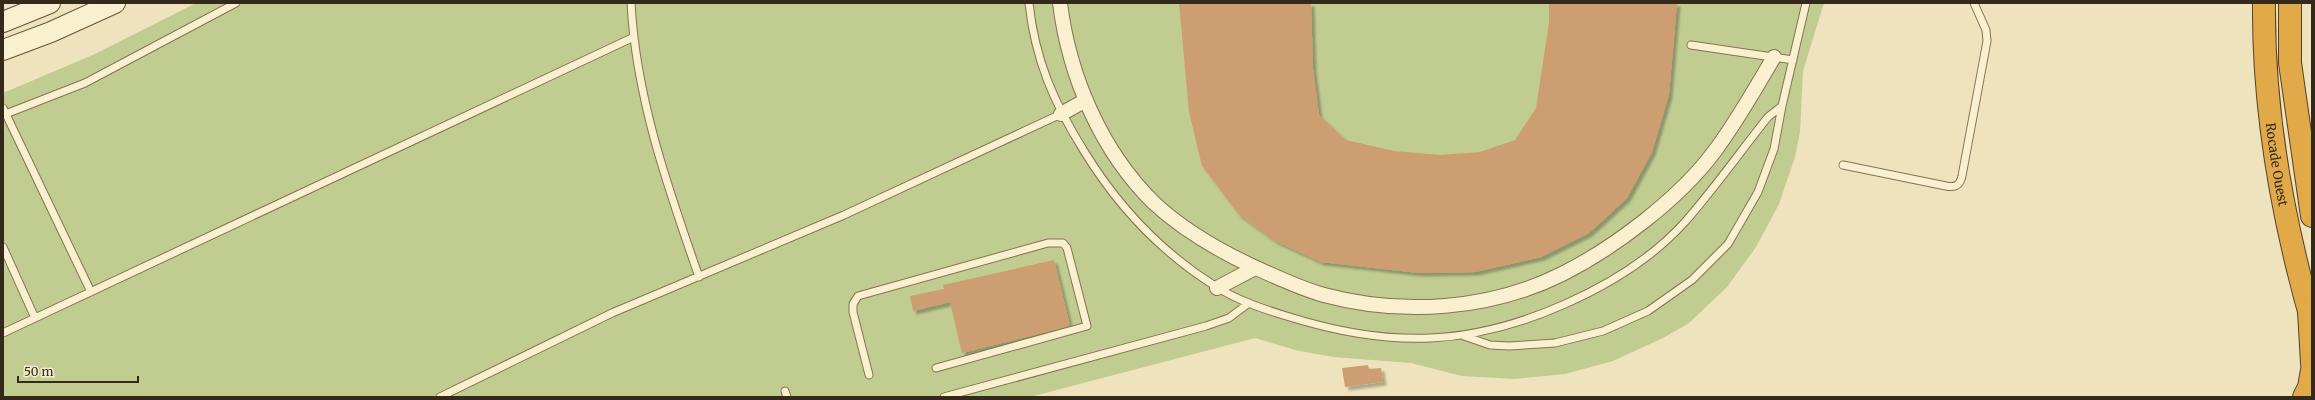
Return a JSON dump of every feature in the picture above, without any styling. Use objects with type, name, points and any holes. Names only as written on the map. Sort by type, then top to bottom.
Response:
[{"type":"highway","name":"Rocade Ouest","points":[[2264,3],[2265,70],[2275,166],[2286,220],[2310,316],[2312,363]]},
{"type":"highway","name":"Rocade Ouest","points":[[2290,3],[2290,63],[2312,216]]},
{"type":"highway","points":[[2304,397],[2309,388],[2312,370]]},
{"type":"main road","points":[[3,22],[50,3]]},
{"type":"main road","points":[[3,50],[51,32],[116,3]]},
{"type":"street","points":[[1060,3],[1070,54],[1086,100],[1096,123],[1122,165],[1153,202],[1188,231],[1208,244],[1255,268],[1298,287],[1323,295],[1350,301],[1403,307],[1464,304],[1511,294],[1562,274],[1618,240],[1674,194],[1713,153],[1774,57]]},
{"type":"street","points":[[1061,114],[1086,100]]},
{"type":"street","points":[[1217,288],[1255,268]]},
{"type":"lane","points":[[91,292],[4,112],[85,83],[236,3]]},
{"type":"lane","points":[[631,3],[634,37],[645,104],[656,146],[699,277]]},
{"type":"lane","points":[[1029,3],[1040,59],[1061,114],[1097,173],[1140,226],[1181,263],[1217,288],[1249,303],[1322,327],[1351,334],[1427,340],[1464,336],[1540,315],[1625,272],[1653,251],[1683,224],[1768,117],[1782,106]]},
{"type":"lane","points":[[1464,336],[1490,345],[1509,346],[1555,343],[1603,331],[1648,311],[1692,280],[1728,244],[1758,192],[1774,149],[1782,106],[1806,3]]},
{"type":"lane","points":[[1843,165],[1946,186],[1953,187],[1958,185],[1962,176],[1987,41],[1986,30],[1974,3]]},
{"type":"lane","points":[[3,333],[634,37]]},
{"type":"lane","points":[[1690,45],[1793,60]]},
{"type":"lane","points":[[440,397],[612,313],[844,215],[1061,114]]},
{"type":"lane","points":[[869,375],[853,312],[853,304],[858,296],[1048,242],[1063,243],[1067,248],[1087,326],[936,368]]},
{"type":"lane","points":[[3,247],[36,318]]},
{"type":"lane","points":[[944,397],[1206,326],[1229,318],[1249,303]]},
{"type":"green space","points":[[196,3],[1824,3],[1803,71],[1800,132],[1795,157],[1779,204],[1756,247],[1727,287],[1689,323],[1663,338],[1613,361],[1565,374],[1515,379],[1462,376],[1411,363],[1333,357],[1295,350],[1255,338],[1030,397],[3,397],[3,93],[95,54]]},
{"type":"building","points":[[1179,3],[1311,3],[1313,69],[1319,115],[1346,140],[1394,151],[1441,155],[1480,152],[1515,140],[1536,108],[1549,23],[1549,3],[1677,3],[1669,94],[1652,152],[1627,198],[1589,233],[1541,257],[1475,272],[1419,273],[1321,262],[1275,241],[1239,215],[1202,166],[1189,112]]},
{"type":"building","points":[[1054,260],[1070,326],[962,353],[950,302],[913,311],[910,296],[944,289],[943,285]]},
{"type":"building","points":[[1368,365],[1369,369],[1381,368],[1383,382],[1345,387],[1342,368]]}]
